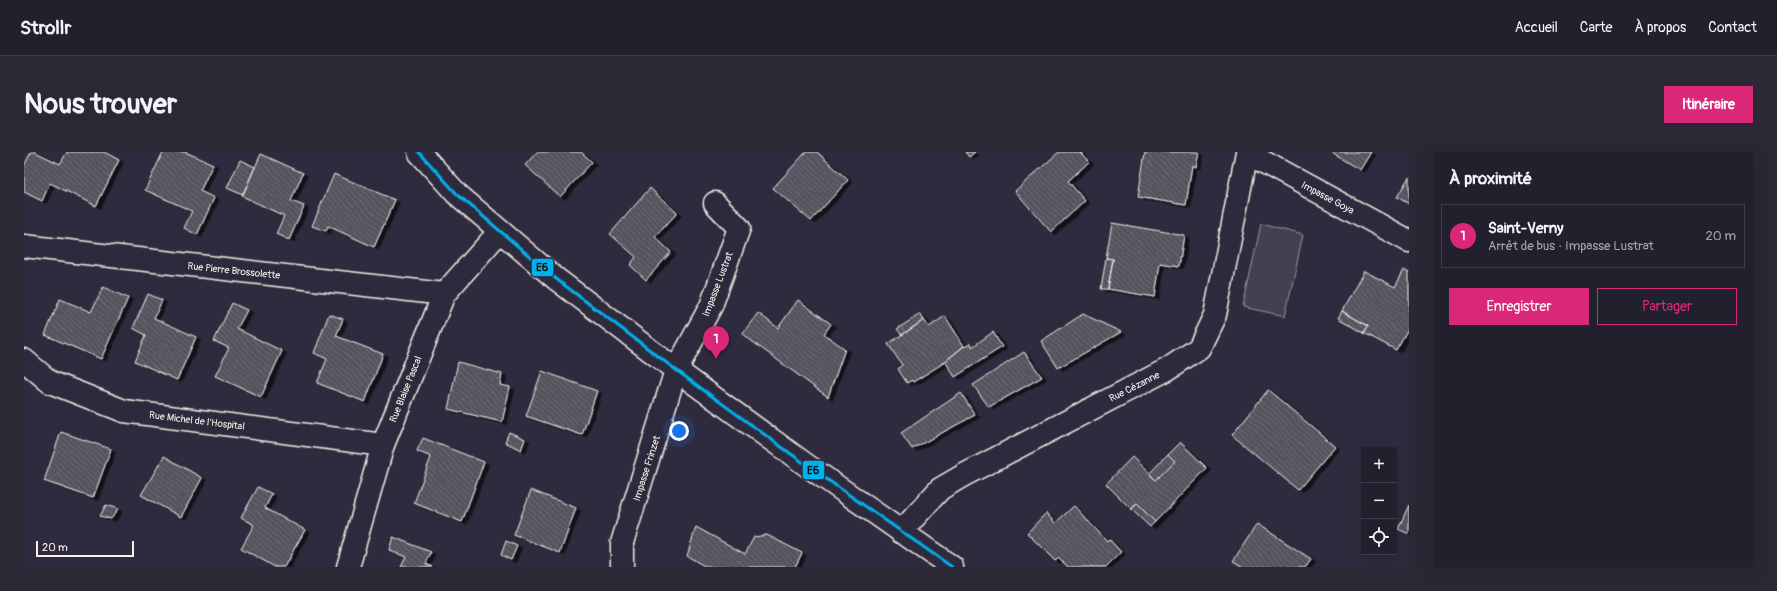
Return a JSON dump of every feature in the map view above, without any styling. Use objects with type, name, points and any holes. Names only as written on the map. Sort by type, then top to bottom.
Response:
[{"type":"street","points":[[418,152],[457,194],[555,278],[676,370],[952,567]]},
{"type":"street","name":"Impasse Goya","points":[[1247,153],[1409,241]]},
{"type":"street","name":"Rue Cézanne","points":[[901,532],[940,489],[964,474],[1168,368],[1199,348],[1215,315],[1247,153]]},
{"type":"street","name":"Impasse Lustrat","points":[[676,370],[710,306],[739,228],[715,203]]},
{"type":"street","name":"Rue Blaise Pascal","points":[[348,567],[383,445],[444,294],[500,231]]},
{"type":"street","name":"Rue Pierre Brossolette","points":[[24,246],[444,294]]},
{"type":"street","name":"Rue Michel de l'Hospital","points":[[24,360],[50,382],[124,411],[383,445]]},
{"type":"street","name":"Impasse Frinzet","points":[[622,567],[622,542],[676,370]]},
{"type":"shaded area","points":[[1261,224],[1303,235],[1285,316],[1243,307]]},
{"type":"building","points":[[31,152],[35,152],[60,164],[67,152],[104,152],[119,160],[96,206],[50,183],[42,201],[24,192],[24,166]]},
{"type":"building","points":[[163,152],[185,152],[213,164],[200,191],[214,198],[197,235],[184,228],[192,211],[145,190]]},
{"type":"building","points":[[537,152],[581,152],[592,162],[560,197],[525,165]]},
{"type":"building","points":[[806,152],[817,152],[848,180],[811,221],[773,188]]},
{"type":"building","points":[[965,152],[975,152],[969,157]]},
{"type":"building","points":[[1059,152],[1080,152],[1089,162],[1068,181],[1085,201],[1051,232],[1015,191]]},
{"type":"building","points":[[1145,152],[1199,152],[1196,167],[1192,165],[1186,205],[1138,197]]},
{"type":"building","points":[[1330,152],[1371,152],[1360,170]]},
{"type":"building","points":[[261,154],[303,173],[291,201],[304,206],[289,240],[276,234],[284,216],[242,196]]},
{"type":"building","points":[[240,160],[255,167],[243,195],[227,188]]},
{"type":"building","points":[[334,174],[395,200],[374,247],[328,226],[326,231],[312,226]]},
{"type":"building","points":[[1409,177],[1409,204],[1397,197]]},
{"type":"building","points":[[650,188],[677,213],[655,237],[671,252],[646,280],[630,265],[636,257],[610,234]]},
{"type":"building","points":[[1112,223],[1184,235],[1179,266],[1160,263],[1155,297],[1108,289],[1113,259],[1106,258]]},
{"type":"building","points":[[1106,258],[1113,259],[1108,289],[1101,289]]},
{"type":"building","points":[[1404,270],[1409,273],[1409,327],[1396,350],[1364,333],[1368,326],[1342,311],[1364,271],[1395,287]]},
{"type":"building","points":[[103,287],[128,298],[101,359],[45,335],[60,299],[91,312]]},
{"type":"building","points":[[148,294],[162,300],[154,318],[196,337],[177,380],[135,361],[146,335],[133,328]]},
{"type":"building","points":[[798,300],[831,324],[824,334],[845,349],[828,397],[742,334],[758,313],[778,328]]},
{"type":"building","points":[[232,303],[247,310],[237,329],[282,351],[261,397],[215,376],[229,348],[214,341]]},
{"type":"building","points":[[1342,311],[1368,326],[1364,333],[1338,318]]},
{"type":"building","points":[[329,314],[343,319],[336,336],[383,354],[365,402],[317,383],[327,359],[314,353]]},
{"type":"building","points":[[920,314],[924,320],[902,335],[897,329]]},
{"type":"building","points":[[1083,314],[1121,332],[1058,368],[1041,341]]},
{"type":"building","points":[[945,316],[964,346],[942,364],[913,382],[912,380],[907,383],[898,369],[902,365],[888,344],[924,320],[929,327]]},
{"type":"building","points":[[993,332],[1002,347],[955,377],[945,361],[964,346],[965,347],[971,343],[972,347]]},
{"type":"building","points":[[1024,352],[1042,377],[989,407],[973,385]]},
{"type":"building","points":[[458,362],[502,374],[500,385],[510,387],[502,422],[448,409]]},
{"type":"building","points":[[542,371],[597,391],[582,435],[526,416]]},
{"type":"building","points":[[1268,390],[1335,446],[1298,490],[1232,435]]},
{"type":"building","points":[[961,393],[975,415],[912,449],[901,433]]},
{"type":"building","points":[[61,432],[111,449],[93,498],[44,481]]},
{"type":"building","points":[[509,432],[525,439],[521,450],[505,442]]},
{"type":"building","points":[[423,438],[484,462],[462,522],[414,503],[431,457],[417,451]]},
{"type":"building","points":[[1180,442],[1207,468],[1155,522],[1137,504],[1131,509],[1106,484],[1132,457],[1156,480],[1175,461],[1168,454]]},
{"type":"building","points":[[1168,454],[1175,461],[1156,480],[1149,474]]},
{"type":"building","points":[[164,456],[202,478],[181,517],[141,495]]},
{"type":"building","points":[[258,487],[272,494],[265,508],[305,530],[284,567],[275,567],[241,548],[254,525],[241,518]]},
{"type":"building","points":[[531,490],[576,508],[560,553],[514,535]]},
{"type":"building","points":[[1137,504],[1155,522],[1150,527],[1131,509]]},
{"type":"building","points":[[106,505],[118,509],[111,519],[100,516]]},
{"type":"building","points":[[1409,505],[1409,534],[1398,529]]},
{"type":"building","points":[[1074,506],[1107,541],[1109,539],[1121,552],[1106,567],[1068,567],[1059,558],[1055,561],[1027,533],[1046,513],[1055,523]]},
{"type":"building","points":[[1257,524],[1311,559],[1305,567],[1243,567],[1233,561]]},
{"type":"building","points":[[696,527],[745,554],[754,537],[767,535],[802,553],[795,567],[706,567],[687,556]]},
{"type":"building","points":[[393,537],[431,552],[426,564],[433,567],[401,567],[406,557],[389,550]]},
{"type":"building","points":[[506,541],[517,546],[511,560],[501,555]]},
{"type":"transit line","name":"E6","points":[[419,152],[457,194],[555,278],[676,370],[805,464],[952,567]]},
{"type":"place","name":"Saint-Verny","points":[[716,359]]}]
